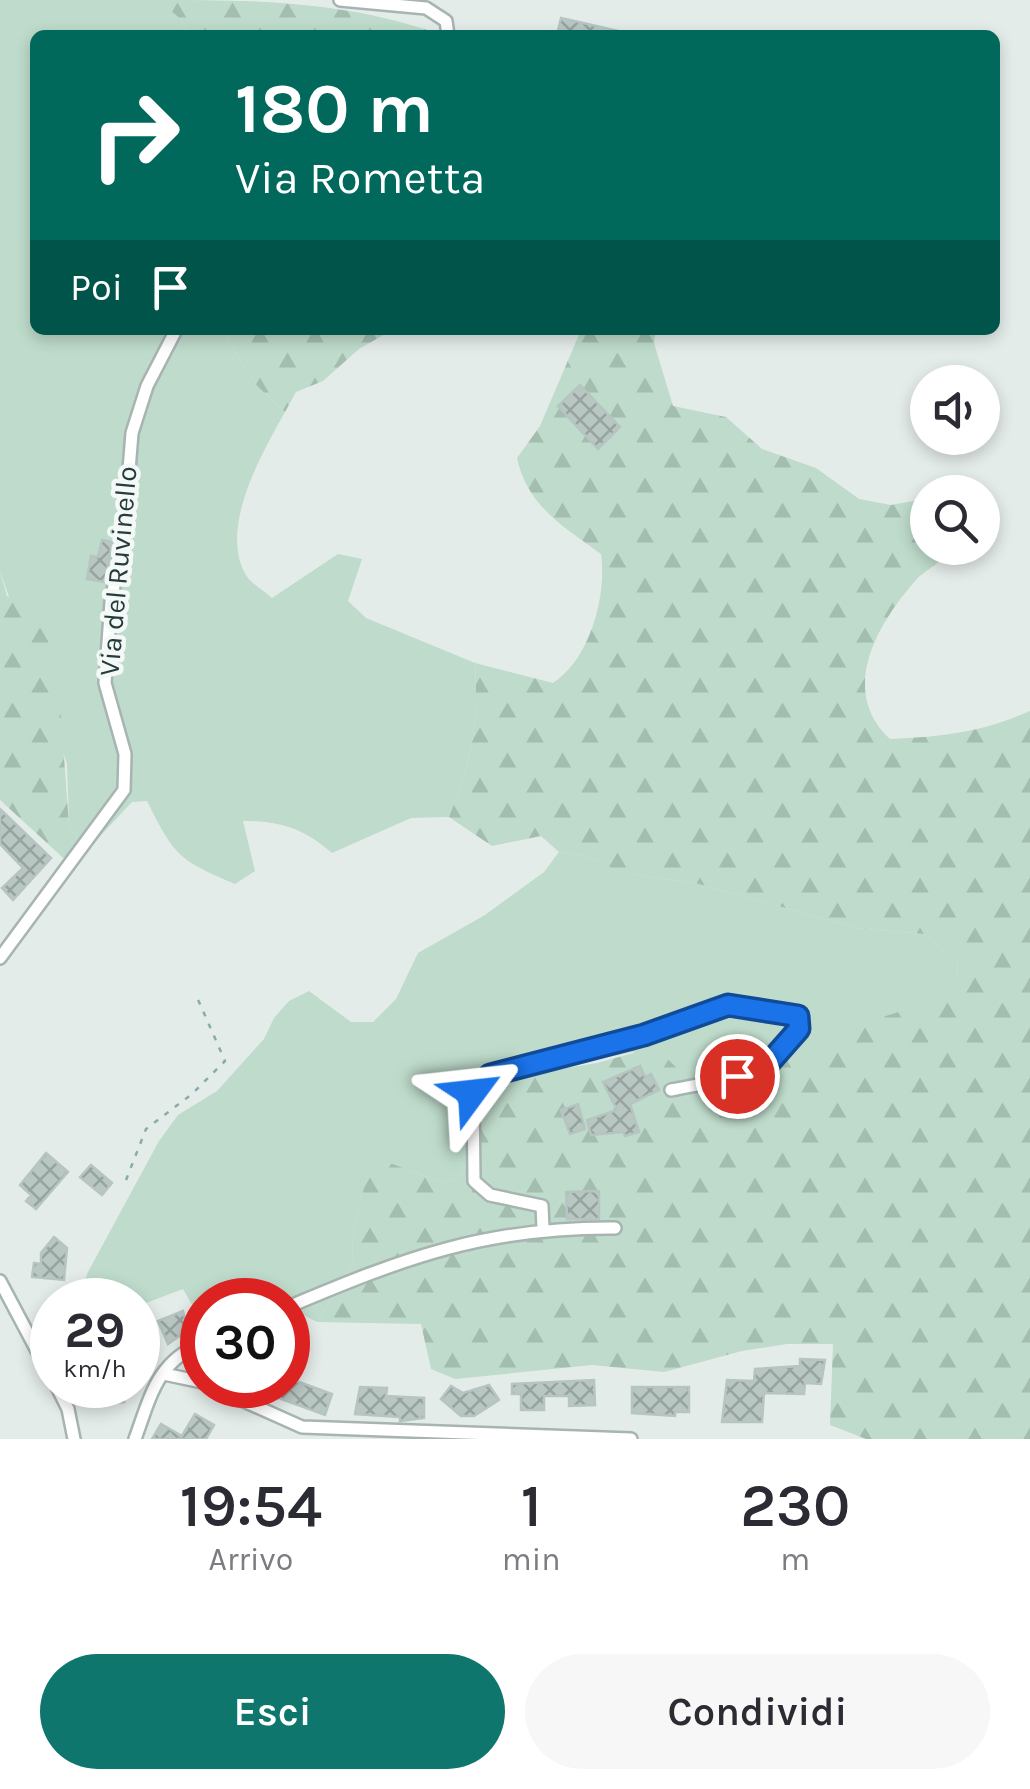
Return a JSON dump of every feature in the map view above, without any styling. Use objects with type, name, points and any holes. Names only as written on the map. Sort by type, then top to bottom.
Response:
[{"type":"street","points":[[340,0],[426,8],[446,21],[447,30]]},
{"type":"street","name":"Via del Ruvinello","points":[[0,958],[124,790],[126,754],[106,683],[111,602],[124,532],[132,433],[147,386],[173,335]]},
{"type":"street","points":[[544,1228],[542,1206],[490,1195],[474,1181],[472,1093],[490,1075],[644,1035],[728,1005],[798,1016],[799,1029],[769,1063],[737,1076],[671,1090]]},
{"type":"street","points":[[310,1298],[425,1252],[544,1228],[615,1228]]},
{"type":"street","points":[[0,1280],[30,1337]]},
{"type":"street","points":[[135,1439],[153,1388],[180,1352]]},
{"type":"street","points":[[164,1374],[180,1378]]},
{"type":"street","points":[[68,1408],[74,1439]]},
{"type":"street","points":[[258,1408],[302,1428],[436,1437],[630,1439]]},
{"type":"path","points":[[126,1180],[146,1129],[192,1094],[225,1061],[196,994]]},
{"type":"green space","points":[[0,0],[148,0],[167,8],[185,30],[30,30],[30,335],[224,335],[257,386],[285,412],[255,470],[240,516],[239,559],[248,578],[272,598],[338,554],[362,559],[348,601],[366,618],[475,663],[472,742],[449,817],[411,818],[332,853],[291,828],[243,821],[255,871],[235,884],[180,854],[147,801],[132,802],[85,852],[69,824],[67,764],[0,571]]},
{"type":"green space","points":[[148,0],[298,4],[369,15],[428,30],[186,30],[167,9]]},
{"type":"green space","points":[[224,335],[383,335],[359,349],[323,381],[296,392],[285,412],[257,386]]},
{"type":"green space","points":[[579,335],[655,335],[654,343],[673,406],[726,417],[762,449],[816,468],[859,499],[891,505],[910,502],[910,565],[935,565],[902,597],[869,658],[867,700],[875,720],[890,739],[962,732],[1030,711],[1030,1439],[866,1439],[830,1425],[833,1344],[787,1344],[742,1351],[664,1372],[592,1365],[455,1379],[431,1369],[421,1324],[317,1322],[353,1265],[352,1233],[370,1165],[393,1164],[444,1183],[462,1175],[473,1151],[484,1098],[501,1079],[597,1063],[655,1047],[735,1124],[753,1115],[756,1092],[786,1060],[840,1032],[946,1000],[958,980],[957,961],[924,934],[857,928],[695,883],[621,873],[592,858],[559,852],[541,836],[492,846],[449,817],[472,742],[475,663],[553,683],[577,659],[598,607],[601,554],[538,503],[517,458],[540,426]]},
{"type":"green space","points":[[0,571],[7,596],[54,624],[69,824],[85,852],[72,866],[0,800]]},
{"type":"green space","points":[[559,852],[592,858],[622,873],[695,883],[857,928],[924,934],[957,961],[958,980],[947,1000],[871,1024],[757,1090],[754,1115],[735,1124],[681,1075],[633,1052],[501,1079],[484,1098],[473,1151],[462,1175],[444,1183],[393,1164],[370,1166],[352,1233],[353,1265],[317,1322],[310,1318],[310,1278],[180,1278],[180,1290],[160,1298],[160,1278],[86,1278],[159,1141],[178,1115],[217,1091],[264,1039],[274,1018],[289,1001],[309,991],[351,1022],[373,1022],[396,999],[418,953],[485,915],[544,872]]},
{"type":"building","points":[[561,18],[614,30],[558,30]]},
{"type":"building","points":[[580,385],[620,427],[598,449],[558,406]]},
{"type":"building","points":[[102,540],[112,542],[105,582],[87,579],[91,556],[98,557]]},
{"type":"building","points":[[0,809],[51,858],[13,900],[2,888],[23,868],[0,844]]},
{"type":"building","points":[[640,1066],[645,1077],[651,1074],[659,1090],[630,1104],[639,1132],[625,1136],[623,1132],[591,1135],[587,1120],[617,1110],[603,1082]]},
{"type":"building","points":[[578,1104],[585,1129],[570,1134],[561,1110]]},
{"type":"building","points":[[46,1153],[68,1172],[36,1209],[26,1201],[31,1195],[20,1185]]},
{"type":"building","points":[[91,1165],[112,1183],[102,1195],[80,1177]]},
{"type":"building","points":[[599,1191],[599,1219],[567,1219],[566,1192]]},
{"type":"building","points":[[54,1237],[67,1248],[64,1278],[32,1277],[34,1263],[41,1264],[41,1253]]},
{"type":"building","points":[[180,1312],[180,1336],[168,1344],[160,1320]]},
{"type":"building","points":[[800,1359],[825,1360],[821,1384],[805,1383],[804,1394],[764,1393],[762,1422],[722,1422],[727,1380],[754,1381],[755,1369],[800,1366]]},
{"type":"building","points":[[594,1380],[595,1405],[569,1406],[569,1396],[544,1396],[544,1410],[521,1410],[521,1394],[512,1394],[512,1384]]},
{"type":"building","points":[[489,1385],[499,1400],[474,1416],[461,1416],[441,1399],[451,1386],[463,1393]]},
{"type":"building","points":[[310,1386],[332,1394],[325,1415],[306,1408],[310,1408]]},
{"type":"building","points":[[360,1387],[387,1388],[386,1396],[424,1398],[424,1418],[400,1421],[400,1417],[355,1414]]},
{"type":"building","points":[[632,1387],[689,1387],[689,1412],[675,1412],[675,1416],[632,1413]]},
{"type":"building","points":[[195,1414],[214,1425],[206,1439],[152,1439],[161,1424],[182,1436]]},
{"type":"route","points":[[472,1093],[490,1075],[644,1035],[728,1005],[798,1016],[799,1029],[769,1063],[737,1076]]}]
